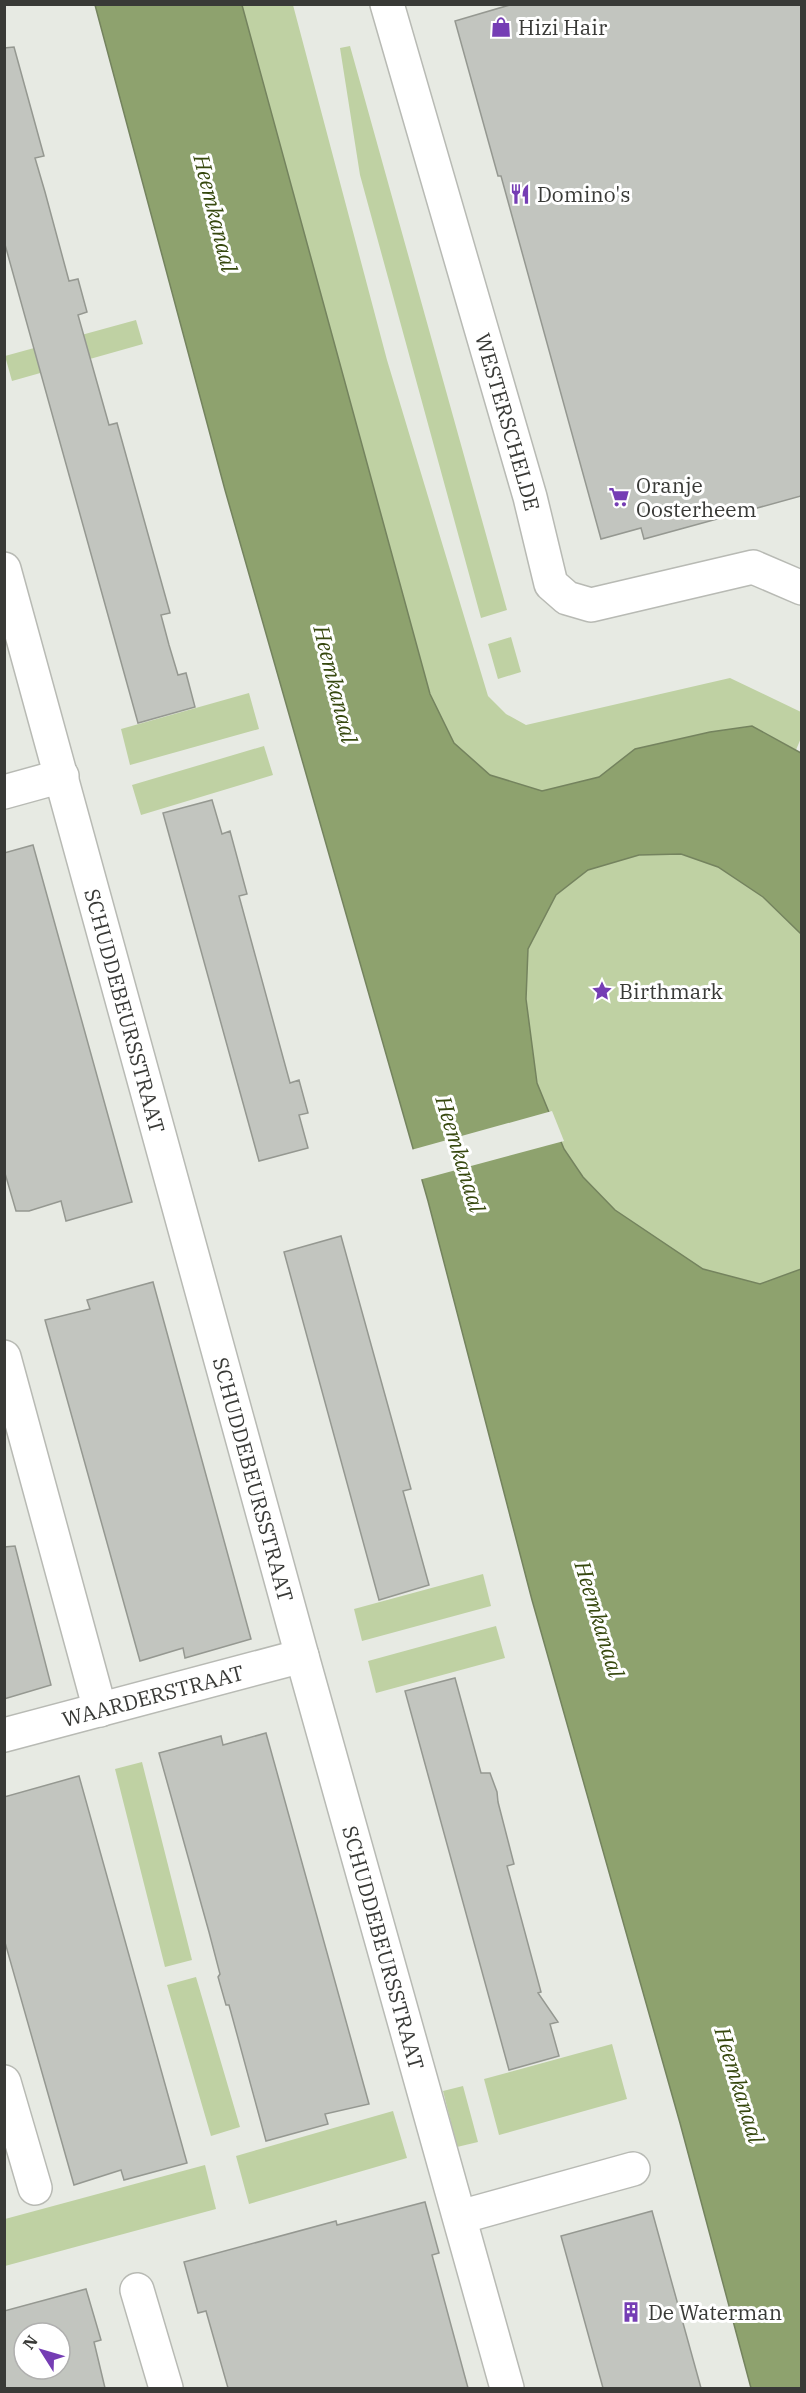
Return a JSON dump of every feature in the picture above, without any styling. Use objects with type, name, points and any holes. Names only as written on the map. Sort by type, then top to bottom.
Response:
[{"type":"street","name":"WESTERSCHELDE","points":[[387,4],[530,497],[551,584],[567,598],[591,605],[753,567],[801,588]]},
{"type":"street","name":"SCHUDDEBEURSSTRAAT","points":[[4,569],[302,1656],[507,2388]]},
{"type":"street","points":[[4,792],[62,776]]},
{"type":"street","points":[[4,1357],[100,1710]]},
{"type":"street","name":"WAARDERSTRAAT","points":[[4,1735],[302,1656]]},
{"type":"street","points":[[4,2082],[35,2188]]},
{"type":"street","points":[[460,2217],[633,2169]]},
{"type":"street","points":[[137,2290],[166,2388]]},
{"type":"shaded area","points":[[242,5],[293,5],[387,360],[488,696],[506,714],[526,725],[730,678],[801,712],[801,738],[796,750],[752,726],[710,732],[635,749],[599,777],[542,791],[490,775],[454,743],[430,694]]},
{"type":"shaded area","points":[[350,46],[507,610],[481,618],[360,175],[340,48]]},
{"type":"shaded area","points":[[136,320],[143,344],[12,381],[5,356]]},
{"type":"shaded area","points":[[511,637],[521,672],[498,679],[488,644]]},
{"type":"shaded area","points":[[249,693],[259,729],[130,765],[121,729]]},
{"type":"shaded area","points":[[264,746],[273,775],[141,815],[132,785]]},
{"type":"shaded area","points":[[681,854],[718,867],[763,897],[801,934],[801,1269],[760,1284],[703,1269],[615,1210],[583,1177],[564,1149],[537,1083],[526,999],[528,949],[556,895],[588,870],[639,855]]},
{"type":"shaded area","points":[[483,1574],[491,1606],[362,1641],[354,1609]]},
{"type":"shaded area","points":[[496,1626],[505,1658],[376,1693],[368,1661]]},
{"type":"shaded area","points":[[142,1762],[192,1960],[165,1967],[115,1769]]},
{"type":"shaded area","points":[[196,1977],[240,2127],[211,2136],[167,1985]]},
{"type":"shaded area","points":[[612,2044],[627,2099],[499,2135],[484,2079]]},
{"type":"shaded area","points":[[463,2086],[478,2142],[457,2147],[443,2091]]},
{"type":"shaded area","points":[[393,2111],[407,2158],[249,2204],[236,2156]]},
{"type":"shaded area","points":[[205,2165],[216,2209],[5,2266],[5,2219]]},
{"type":"water","name":"Heemkanaal","points":[[95,5],[242,5],[430,694],[454,743],[490,775],[542,791],[599,777],[635,749],[710,732],[752,726],[801,753],[801,934],[763,897],[718,867],[681,854],[639,855],[588,870],[556,895],[528,949],[526,999],[537,1083],[564,1149],[583,1177],[615,1210],[703,1269],[760,1284],[801,1269],[801,2388],[751,2388],[680,2123],[532,1600],[428,1201],[225,490]]},
{"type":"pier","points":[[552,1111],[564,1141],[419,1180],[411,1150]]},
{"type":"building","points":[[513,4],[801,4],[801,496],[644,539],[641,528],[601,539],[501,176],[498,176],[455,21]]},
{"type":"building","points":[[14,47],[44,156],[35,158],[69,281],[78,279],[87,312],[78,315],[109,425],[117,423],[170,613],[161,615],[169,645],[178,675],[186,673],[195,707],[138,723],[4,241],[4,48]]},
{"type":"building","points":[[212,800],[222,834],[230,831],[247,894],[239,896],[290,1083],[299,1080],[308,1113],[299,1115],[308,1148],[259,1161],[163,813]]},
{"type":"building","points":[[33,845],[132,1202],[66,1221],[61,1201],[29,1211],[16,1211],[4,1170],[4,853]]},
{"type":"building","points":[[341,1236],[411,1489],[403,1491],[429,1585],[379,1600],[284,1252]]},
{"type":"building","points":[[153,1282],[251,1639],[185,1658],[183,1648],[140,1661],[45,1320],[90,1309],[87,1300]]},
{"type":"building","points":[[15,1546],[51,1685],[4,1699],[4,1547]]},
{"type":"building","points":[[455,1678],[481,1773],[490,1773],[497,1792],[514,1864],[507,1866],[541,1992],[538,1993],[558,2022],[550,2024],[559,2056],[509,2070],[405,1691]]},
{"type":"building","points":[[266,1733],[369,2104],[325,2114],[328,2124],[266,2141],[229,2005],[226,2005],[218,1977],[220,1974],[209,1932],[159,1753],[221,1736],[223,1745]]},
{"type":"building","points":[[79,1776],[187,2163],[124,2180],[121,2170],[74,2185],[4,1939],[4,1797]]},
{"type":"building","points":[[425,2202],[439,2253],[432,2255],[468,2388],[228,2388],[206,2311],[198,2313],[184,2262],[336,2221],[337,2225]]},
{"type":"building","name":"De Waterman","points":[[652,2211],[701,2388],[603,2388],[561,2236]]},
{"type":"building","points":[[86,2289],[101,2340],[94,2342],[105,2388],[4,2388],[4,2311]]},
{"type":"place","name":"Hizi Hair","points":[[501,27]]},
{"type":"place","name":"Domino's","points":[[520,194]]},
{"type":"place","name":"Oranje Oosterheem","points":[[619,497]]},
{"type":"place","name":"Birthmark","points":[[602,991]]},
{"type":"place","name":"De Waterman","points":[[631,2312]]}]
